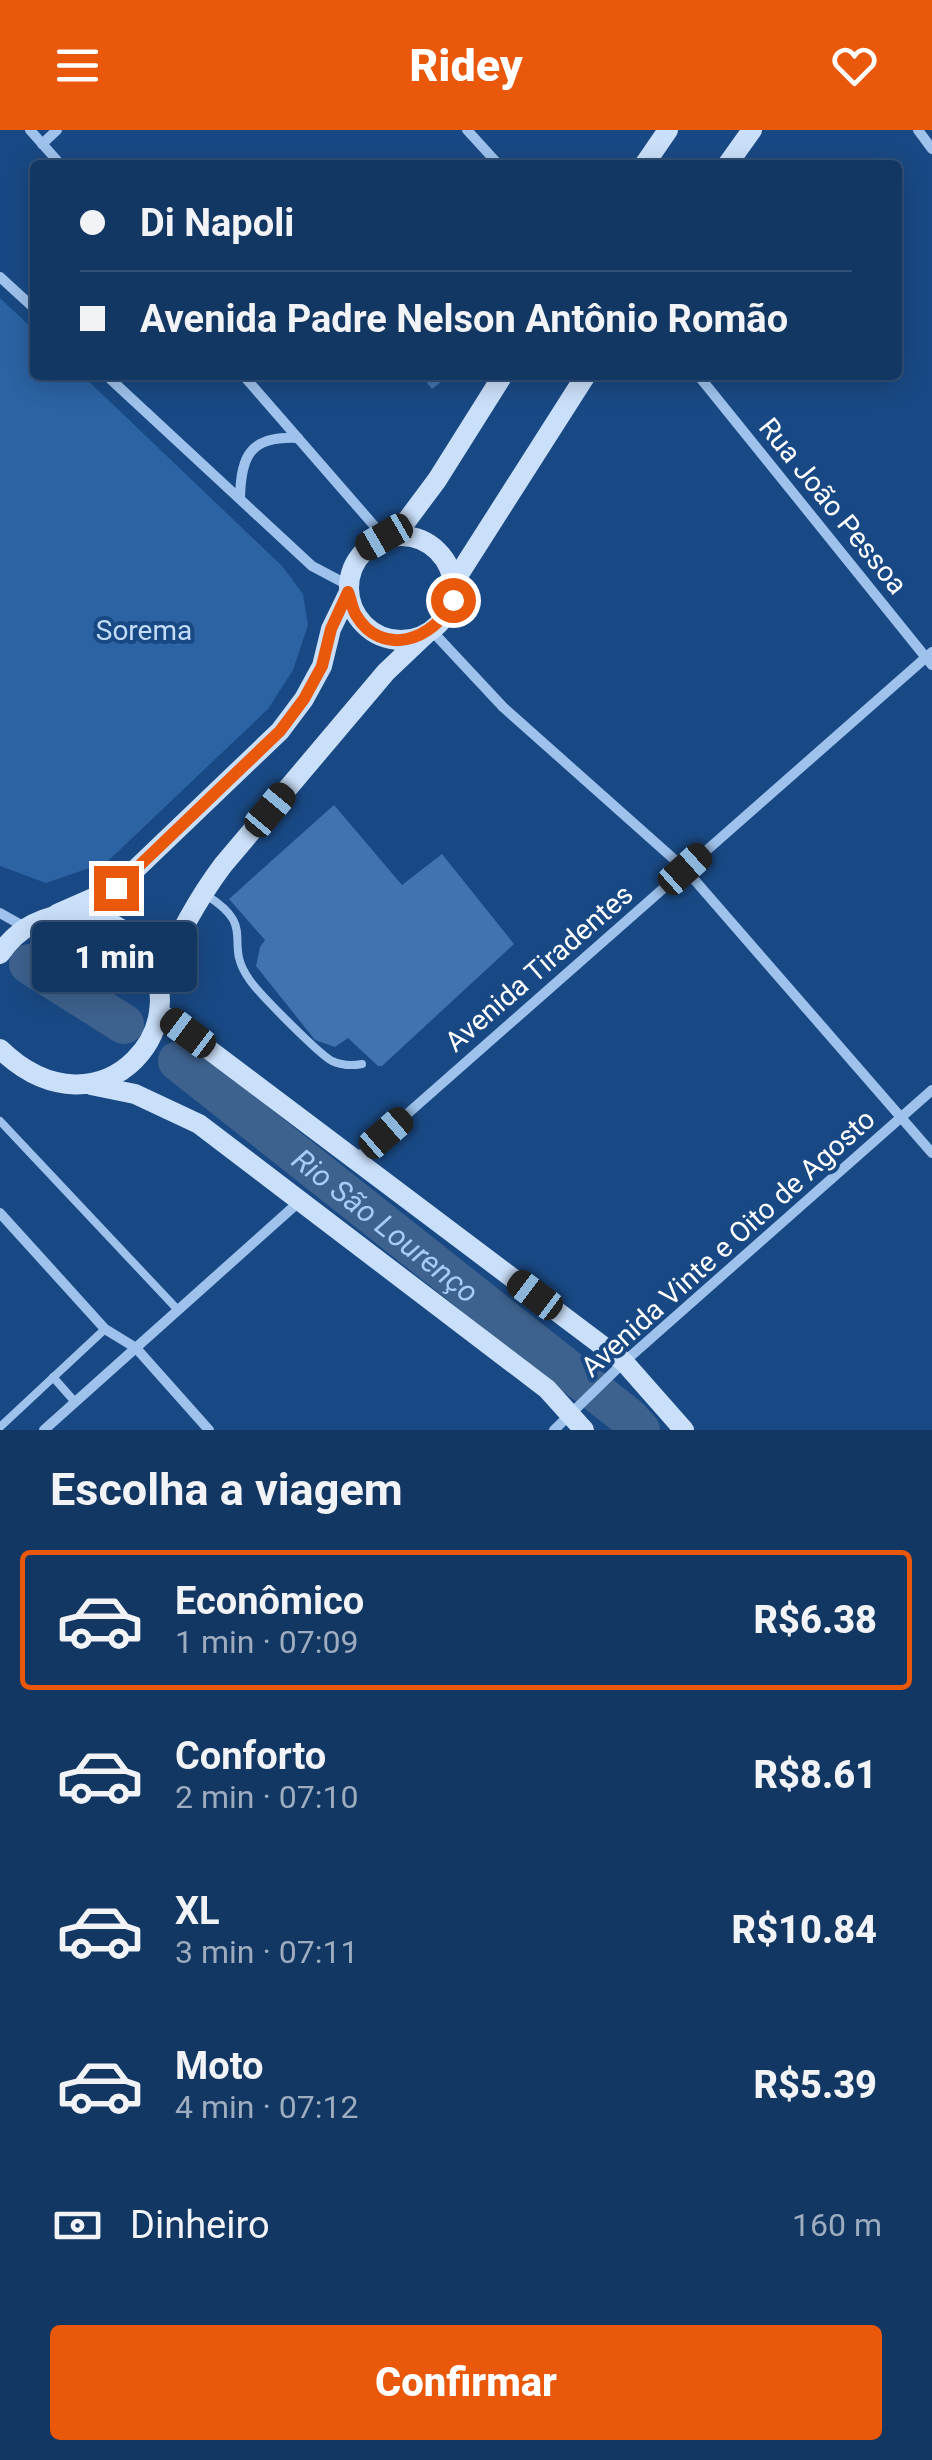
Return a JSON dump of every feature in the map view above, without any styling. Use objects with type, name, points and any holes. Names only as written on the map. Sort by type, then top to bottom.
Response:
[{"type":"main road","points":[[647,160],[668,130]]},
{"type":"main road","points":[[731,160],[752,130]]},
{"type":"main road","points":[[0,954],[25,927],[116,888],[280,731],[322,666],[353,564],[366,548],[390,536],[437,480],[500,380]]},
{"type":"main road","points":[[454,582],[583,380]]},
{"type":"main road","points":[[158,981],[202,893],[386,672],[446,618],[454,582],[444,556],[423,539],[390,536]]},
{"type":"main road","points":[[348,588],[356,616],[375,634],[400,640],[429,633]]},
{"type":"main road","points":[[57,914],[90,914],[121,928],[145,950],[158,981],[160,1012],[148,1045],[123,1071],[90,1084]]},
{"type":"main road","points":[[160,1012],[356,1159],[620,1367],[684,1430]]},
{"type":"main road","points":[[0,1049],[40,1079],[64,1086],[90,1084],[135,1094],[199,1124],[580,1416]]},
{"type":"street","points":[[30,130],[56,160]]},
{"type":"street","points":[[42,144],[57,130]]},
{"type":"street","points":[[467,130],[494,160]]},
{"type":"street","points":[[918,130],[932,148]]},
{"type":"street","points":[[0,277],[30,305]]},
{"type":"street","points":[[111,380],[312,566],[348,588]]},
{"type":"street","points":[[247,380],[390,536]]},
{"type":"street","name":"Rua João Pessoa","points":[[702,380],[930,658]]},
{"type":"street","points":[[240,498],[241,470],[251,451],[272,437],[298,438]]},
{"type":"street","points":[[429,633],[503,707],[685,869],[932,1153]]},
{"type":"street","name":"Avenida Tiradentes","points":[[356,1159],[930,658]]},
{"type":"street","points":[[0,913],[25,927]]},
{"type":"street","name":"Avenida Vinte e Oito de Agosto","points":[[554,1430],[580,1416],[620,1367],[932,1090]]},
{"type":"street","points":[[44,1430],[300,1201]]},
{"type":"street","points":[[0,1213],[105,1328],[136,1348],[209,1430]]},
{"type":"lane","points":[[202,893],[228,908],[238,925],[238,952],[248,979],[330,1060],[352,1066],[362,1064]]},
{"type":"lane","points":[[0,1121],[178,1310]]},
{"type":"lane","points":[[0,1427],[105,1328]]},
{"type":"lane","points":[[53,1377],[74,1402]]},
{"type":"green space","name":"Sorema","points":[[0,298],[30,326],[30,380],[87,380],[282,566],[303,594],[308,625],[293,670],[268,709],[107,862],[46,883],[0,866]]},
{"type":"building","points":[[425,380],[444,380],[432,389]]},
{"type":"building","points":[[334,805],[402,885],[442,854],[514,944],[382,1066],[348,1038],[335,1047],[315,1040],[256,966],[265,940],[229,899]]},
{"type":"waterway","name":"Rio São Lourenço","points":[[29,964],[124,1024]]},
{"type":"waterway","name":"Rio São Lourenço","points":[[178,1061],[640,1430]]},
{"type":"route","points":[[116,888],[280,731],[322,666],[331,629],[348,592],[356,616],[375,634],[400,640],[432,630],[446,618],[453,600]]}]
